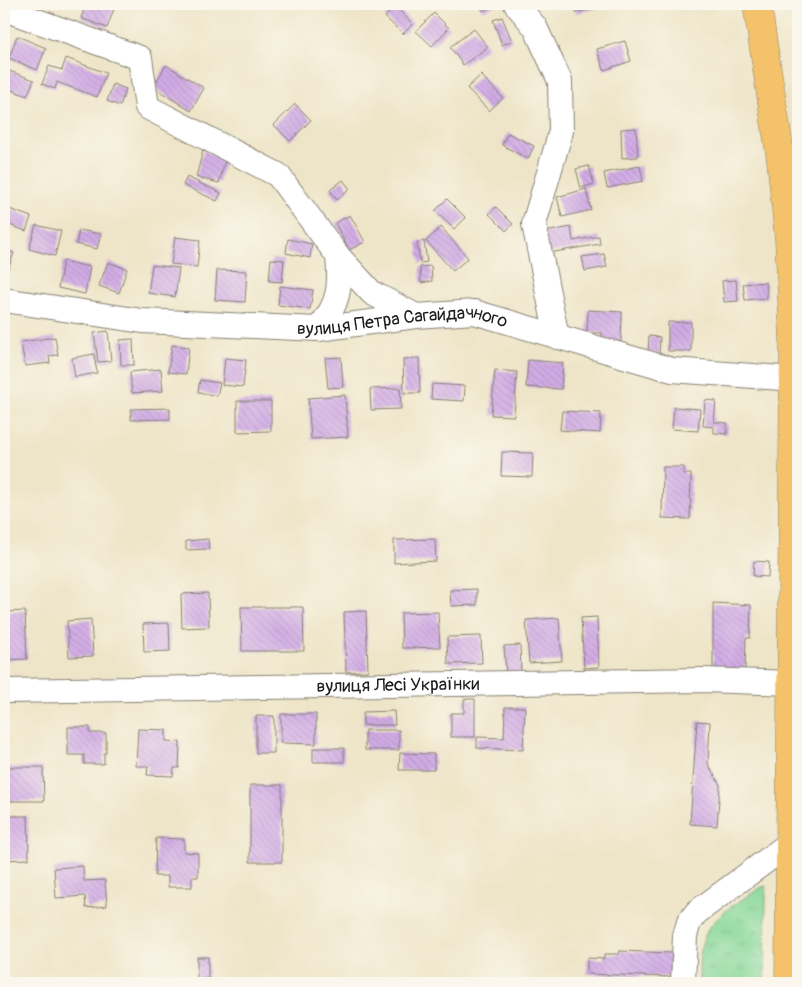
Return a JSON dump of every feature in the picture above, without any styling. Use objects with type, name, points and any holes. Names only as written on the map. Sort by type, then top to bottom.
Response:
[{"type":"main road","points":[[757,4],[781,160],[796,340],[789,983]]},
{"type":"street","points":[[516,4],[535,27],[560,81],[561,132],[534,224],[557,337]]},
{"type":"street","points":[[4,9],[140,58],[147,107],[278,175],[338,256],[372,292],[416,316]]},
{"type":"street","points":[[318,329],[334,307],[337,297],[340,275],[338,256]]},
{"type":"street","name":"вулиця Петра Сагайдачного","points":[[4,300],[142,321],[318,329],[416,316],[474,312],[672,370],[795,379]]},
{"type":"street","name":"вулиця Лесі Українки","points":[[4,691],[702,680],[791,683]]},
{"type":"street","points":[[683,983],[685,936],[689,922],[697,912],[790,843]]},
{"type":"green space","points":[[766,886],[765,983],[699,983],[701,948],[709,928],[716,919],[734,905]]},
{"type":"building","points":[[86,4],[108,4],[115,6],[107,28],[81,18]]},
{"type":"building","points":[[479,4],[498,4],[483,11]]},
{"type":"building","points":[[574,4],[610,4],[610,5],[576,13]]},
{"type":"building","points":[[395,6],[413,24],[403,34],[385,17]]},
{"type":"building","points":[[434,13],[449,28],[432,46],[416,31]]},
{"type":"building","points":[[502,17],[512,41],[502,45],[493,20]]},
{"type":"building","points":[[474,29],[488,47],[463,65],[450,47]]},
{"type":"building","points":[[17,36],[46,48],[37,70],[9,58]]},
{"type":"building","points":[[625,41],[631,61],[604,70],[597,49]]},
{"type":"building","points":[[66,58],[106,73],[97,97],[57,82],[55,89],[42,84],[49,66],[62,70]]},
{"type":"building","points":[[166,65],[204,88],[191,111],[153,87]]},
{"type":"building","points":[[4,69],[34,80],[27,96],[4,87]]},
{"type":"building","points":[[481,75],[503,98],[489,111],[467,88]]},
{"type":"building","points":[[113,84],[126,89],[120,106],[107,101]]},
{"type":"building","points":[[295,104],[311,120],[290,141],[274,125]]},
{"type":"building","points":[[636,128],[638,157],[622,158],[621,129]]},
{"type":"building","points":[[508,133],[534,146],[528,159],[502,145]]},
{"type":"building","points":[[203,151],[226,157],[219,183],[196,177]]},
{"type":"building","points":[[589,166],[594,184],[581,188],[576,169]]},
{"type":"building","points":[[640,166],[643,181],[607,188],[604,173]]},
{"type":"building","points":[[187,177],[221,193],[217,201],[183,185]]},
{"type":"building","points":[[343,180],[350,189],[337,200],[330,190]]},
{"type":"building","points":[[586,189],[591,210],[562,217],[557,197]]},
{"type":"building","points":[[447,199],[466,218],[454,229],[435,211]]},
{"type":"building","points":[[4,207],[31,217],[26,231],[4,223]]},
{"type":"building","points":[[496,207],[513,224],[506,231],[489,214]]},
{"type":"building","points":[[350,215],[365,242],[349,250],[335,223]]},
{"type":"building","points":[[36,225],[61,231],[55,256],[29,249]]},
{"type":"building","points":[[441,227],[468,258],[453,271],[426,241]]},
{"type":"building","points":[[571,227],[573,241],[599,236],[600,244],[549,253],[545,232]]},
{"type":"building","points":[[79,230],[101,234],[97,249],[76,244]]},
{"type":"building","points":[[175,237],[200,240],[197,267],[171,264]]},
{"type":"building","points":[[288,239],[312,244],[310,258],[286,253]]},
{"type":"building","points":[[424,241],[427,262],[420,263],[417,242]]},
{"type":"building","points":[[4,249],[14,253],[7,272],[4,271]]},
{"type":"building","points":[[604,254],[607,267],[585,271],[582,257]]},
{"type":"building","points":[[271,259],[284,260],[282,282],[269,281]]},
{"type":"building","points":[[63,261],[90,267],[85,294],[58,288]]},
{"type":"building","points":[[108,262],[127,269],[119,293],[99,286]]},
{"type":"building","points":[[152,265],[179,268],[175,297],[148,293]]},
{"type":"building","points":[[431,266],[432,281],[421,283],[420,267]]},
{"type":"building","points":[[217,270],[247,271],[245,302],[215,300]]},
{"type":"building","points":[[736,280],[738,301],[724,302],[722,281]]},
{"type":"building","points":[[766,282],[767,298],[745,300],[743,284]]},
{"type":"building","points":[[280,286],[313,290],[310,309],[278,305]]},
{"type":"building","points":[[588,310],[622,312],[621,342],[602,341],[602,333],[587,333]]},
{"type":"building","points":[[668,322],[691,322],[691,351],[668,351]]},
{"type":"building","points":[[108,331],[111,361],[98,362],[94,333]]},
{"type":"building","points":[[649,336],[660,337],[659,354],[648,353]]},
{"type":"building","points":[[55,337],[58,355],[49,356],[50,363],[25,366],[21,342]]},
{"type":"building","points":[[133,339],[134,365],[121,365],[120,340]]},
{"type":"building","points":[[172,345],[189,347],[186,374],[168,372]]},
{"type":"building","points":[[94,354],[97,373],[75,377],[72,358]]},
{"type":"building","points":[[341,357],[343,387],[328,388],[325,358]]},
{"type":"building","points":[[225,358],[246,360],[243,387],[222,385]]},
{"type":"building","points":[[419,358],[420,393],[404,393],[403,359]]},
{"type":"building","points":[[528,360],[563,363],[561,389],[526,387]]},
{"type":"building","points":[[161,369],[163,391],[132,393],[130,372]]},
{"type":"building","points":[[495,370],[517,372],[514,416],[491,415]]},
{"type":"building","points":[[4,377],[8,392],[4,393]]},
{"type":"building","points":[[200,380],[220,383],[217,396],[198,392]]},
{"type":"building","points":[[432,384],[465,386],[464,401],[431,399]]},
{"type":"building","points":[[400,388],[401,409],[371,410],[370,389]]},
{"type":"building","points":[[345,395],[348,437],[311,439],[308,398]]},
{"type":"building","points":[[705,400],[716,401],[714,422],[727,423],[727,434],[714,433],[714,427],[703,426]]},
{"type":"building","points":[[237,401],[271,401],[271,431],[237,432]]},
{"type":"building","points":[[674,407],[700,409],[698,431],[672,429]]},
{"type":"building","points":[[170,408],[170,419],[131,420],[131,409]]},
{"type":"building","points":[[562,411],[601,413],[600,433],[560,430]]},
{"type":"building","points":[[502,452],[533,453],[532,477],[501,476]]},
{"type":"building","points":[[663,467],[684,467],[684,474],[691,474],[690,519],[662,518]]},
{"type":"building","points":[[208,539],[209,549],[186,550],[186,541]]},
{"type":"building","points":[[435,539],[436,561],[394,563],[394,540]]},
{"type":"building","points":[[754,561],[769,562],[768,577],[753,576]]},
{"type":"building","points":[[477,589],[477,605],[451,606],[450,590]]},
{"type":"building","points":[[208,593],[209,627],[182,628],[181,594]]},
{"type":"building","points":[[713,603],[751,605],[750,638],[746,638],[745,670],[713,669]]},
{"type":"building","points":[[241,607],[303,607],[304,651],[242,651]]},
{"type":"building","points":[[25,611],[27,659],[4,660],[4,612]]},
{"type":"building","points":[[366,611],[368,671],[346,672],[344,612]]},
{"type":"building","points":[[438,612],[440,647],[402,648],[401,613]]},
{"type":"building","points":[[597,617],[599,667],[584,668],[581,618]]},
{"type":"building","points":[[559,618],[562,661],[529,663],[526,620]]},
{"type":"building","points":[[91,619],[93,656],[69,657],[67,621]]},
{"type":"building","points":[[169,623],[170,651],[144,652],[143,624]]},
{"type":"building","points":[[481,636],[482,663],[448,664],[447,637]]},
{"type":"building","points":[[520,645],[521,672],[506,672],[504,646]]},
{"type":"building","points":[[464,699],[475,699],[475,737],[451,737],[451,713],[464,713]]},
{"type":"building","points":[[505,707],[525,707],[523,750],[477,748],[477,737],[504,738]]},
{"type":"building","points":[[394,711],[395,725],[363,725],[363,712]]},
{"type":"building","points":[[281,714],[316,714],[316,744],[281,743]]},
{"type":"building","points":[[256,716],[274,716],[274,753],[256,753]]},
{"type":"building","points":[[697,721],[710,722],[708,764],[720,785],[717,826],[690,824]]},
{"type":"building","points":[[68,727],[90,727],[90,733],[106,733],[104,764],[84,764],[84,755],[68,755]]},
{"type":"building","points":[[138,729],[166,730],[166,741],[180,742],[179,768],[174,768],[173,776],[147,775],[148,766],[136,766]]},
{"type":"building","points":[[365,730],[399,730],[399,750],[365,750]]},
{"type":"building","points":[[313,748],[344,748],[344,762],[313,762]]},
{"type":"building","points":[[400,753],[434,754],[434,770],[399,770]]},
{"type":"building","points":[[5,767],[43,767],[44,801],[6,801]]},
{"type":"building","points":[[250,785],[282,785],[282,862],[250,862]]},
{"type":"building","points":[[4,816],[28,816],[29,859],[4,860]]},
{"type":"building","points":[[156,838],[184,839],[184,852],[198,853],[198,877],[192,877],[192,887],[168,887],[168,876],[155,876]]},
{"type":"building","points":[[83,866],[84,881],[105,880],[107,906],[86,908],[85,896],[56,898],[54,868]]},
{"type":"building","points":[[619,951],[672,953],[671,977],[587,974],[587,958],[604,959],[604,954],[619,954]]},
{"type":"building","points":[[197,957],[208,957],[208,979],[197,979]]}]
